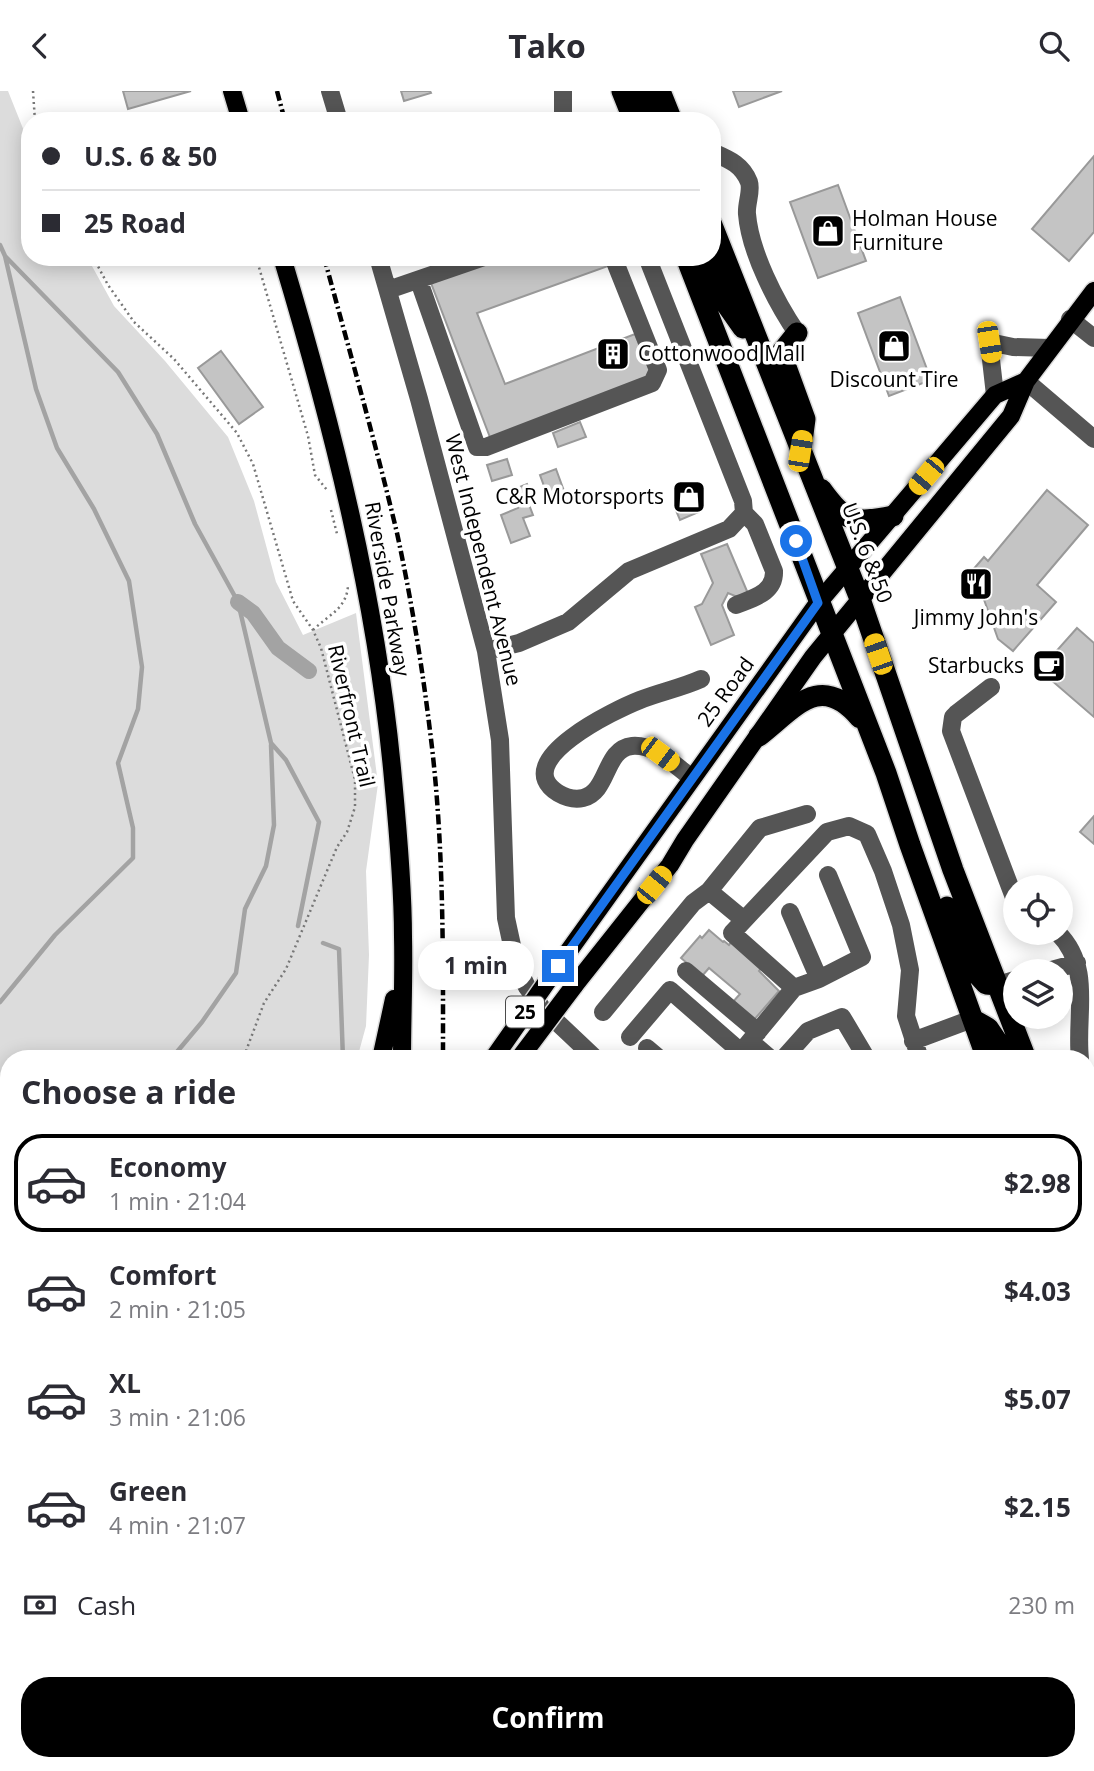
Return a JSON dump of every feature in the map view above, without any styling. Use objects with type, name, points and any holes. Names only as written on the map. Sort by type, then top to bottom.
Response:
[{"type":"highway","points":[[622,91],[630,112]]},
{"type":"highway","points":[[639,91],[649,112]]},
{"type":"highway","points":[[660,91],[668,112]]},
{"type":"highway","name":"U.S. 6 & 50","points":[[721,248],[860,599],[953,870],[1003,975]]},
{"type":"highway","points":[[689,266],[886,773],[984,1050]]},
{"type":"highway","points":[[710,266],[724,301],[763,356]]},
{"type":"highway","points":[[797,333],[781,353],[805,419],[804,461],[832,504],[847,516],[858,521],[892,516]]},
{"type":"highway","points":[[759,736],[813,695],[834,696],[844,700],[861,718],[886,773]]},
{"type":"highway","points":[[910,845],[935,877],[976,973],[986,985],[1003,983]]},
{"type":"highway","points":[[972,1019],[988,1028],[1003,1050]]},
{"type":"highway","name":"U.S. 6 & 50","points":[[1018,1029],[1024,1050]]},
{"type":"main road","points":[[232,91],[238,112]]},
{"type":"main road","name":"Riverside Parkway","points":[[285,266],[320,384],[340,465],[360,558],[377,660],[393,776],[403,936],[402,1050]]},
{"type":"main road","name":"25 Road","points":[[526,1050],[670,865],[809,662],[1011,416],[1026,381],[1070,319],[1094,291]]},
{"type":"main road","name":"25 Road","points":[[499,1050],[818,603],[995,395],[1026,381]]},
{"type":"main road","name":"Riverside Parkway","points":[[383,1050],[403,936]]},
{"type":"street","points":[[330,91],[336,112]]},
{"type":"street","points":[[563,112],[564,91]]},
{"type":"street","points":[[721,156],[737,163],[750,183],[747,212],[751,235],[776,303],[797,333]]},
{"type":"street","name":"West Independent Avenue","points":[[381,266],[486,651],[500,740],[506,918],[516,964],[527,987],[542,1008],[586,1050]]},
{"type":"street","points":[[388,291],[460,266]]},
{"type":"street","points":[[419,281],[478,447],[486,447],[652,383],[658,370],[617,266]]},
{"type":"street","points":[[651,266],[743,501],[744,513],[755,524],[774,571],[772,584],[762,594],[736,605]]},
{"type":"street","points":[[625,285],[655,275]]},
{"type":"street","points":[[637,317],[666,306]]},
{"type":"street","points":[[1070,319],[1094,338]]},
{"type":"street","points":[[995,395],[989,342],[1013,347],[1050,348]]},
{"type":"street","points":[[1026,381],[1094,439]]},
{"type":"street","points":[[486,651],[519,643],[568,622],[629,571],[729,529],[744,513]]},
{"type":"street","points":[[692,778],[660,754],[642,746],[625,747],[619,751],[598,788],[592,795],[583,798],[558,793],[550,786],[545,771],[557,749],[579,732],[638,700],[678,689],[701,679]]},
{"type":"street","points":[[990,687],[956,713],[951,731],[1006,875]]},
{"type":"street","points":[[603,1012],[693,903],[709,891],[760,828],[807,814]]},
{"type":"street","points":[[794,988],[732,933],[827,832],[849,826],[867,834],[884,871],[901,925],[910,971],[906,1016],[916,1050]]},
{"type":"street","points":[[743,1050],[794,988],[819,979],[862,957],[828,875]]},
{"type":"street","points":[[709,891],[744,921]]},
{"type":"street","points":[[790,912],[819,979]]},
{"type":"street","points":[[1068,945],[1077,963],[1087,1025],[1082,1050]]},
{"type":"street","points":[[1073,964],[1077,963]]},
{"type":"street","points":[[686,971],[754,1036],[764,1050]]},
{"type":"street","points":[[630,1037],[670,990],[739,1050]]},
{"type":"street","points":[[791,1050],[808,1031],[842,1017],[862,1050]]},
{"type":"street","points":[[913,1041],[972,1019]]},
{"type":"path","points":[[33,91],[34,112]]},
{"type":"path","name":"Riverfront Trail","points":[[98,266],[134,322],[174,359],[237,433],[253,464],[293,601],[313,630],[331,683],[355,780],[355,807],[346,832],[337,847],[286,969],[264,1003],[246,1050]]},
{"type":"path","points":[[259,266],[308,436],[315,475],[326,487],[337,537]]},
{"type":"path","points":[[313,630],[343,604],[348,586],[345,574]]},
{"type":"shaded area","points":[[0,91],[8,91],[21,124],[21,266],[92,266],[114,306],[165,361],[228,437],[254,501],[276,582],[303,635],[356,613],[378,784],[366,871],[369,955],[366,1026],[359,1050],[0,1050]]},
{"type":"building","points":[[123,91],[191,91],[128,109]]},
{"type":"building","points":[[401,91],[430,91],[431,93],[404,101]]},
{"type":"building","points":[[733,91],[782,91],[739,107]]},
{"type":"building","points":[[1094,156],[1094,232],[1069,261],[1032,229]]},
{"type":"building","name":"Holman House Furniture","points":[[838,185],[866,261],[818,278],[790,202]]},
{"type":"building","name":"Cottonwood Mall","points":[[477,266],[608,266],[477,313],[505,384],[635,334],[651,373],[647,379],[491,440],[431,283]]},
{"type":"building","name":"Discount Tire","points":[[900,297],[931,380],[889,396],[858,313]]},
{"type":"building","points":[[221,351],[263,407],[239,424],[198,368]]},
{"type":"building","points":[[580,422],[586,437],[558,447],[553,433]]},
{"type":"building","points":[[507,459],[512,475],[492,481],[487,465]]},
{"type":"building","points":[[556,469],[564,491],[548,497],[540,475]]},
{"type":"building","points":[[527,484],[533,500],[528,502],[533,515],[523,518],[530,536],[511,543],[501,515],[518,508],[512,490]]},
{"type":"building","name":"C&R Motorsports","points":[[691,486],[701,511],[680,520],[675,508],[686,503],[681,490]]},
{"type":"building","points":[[1047,490],[1088,525],[1037,585],[1056,602],[1013,651],[998,639],[982,594],[965,579],[984,557],[988,561]]},
{"type":"building","points":[[727,544],[752,603],[728,593],[722,605],[734,635],[711,645],[695,607],[702,604],[713,583],[701,554]]},
{"type":"building","points":[[1077,628],[1094,643],[1094,717],[1036,667],[1049,652],[1053,655]]},
{"type":"building","points":[[1094,816],[1094,844],[1080,832]]},
{"type":"building","points":[[709,930],[729,945],[732,941],[762,967],[759,971],[779,991],[753,1021],[732,1003],[740,994],[709,968],[702,976],[681,958],[700,936],[702,938]]},
{"type":"waterway","points":[[0,245],[5,256],[118,372],[157,434],[195,524],[238,602],[271,743],[286,760],[319,822],[298,926]]},
{"type":"waterway","points":[[0,1002],[55,935],[133,858],[133,828],[118,763],[138,709],[142,667],[129,581],[94,509],[57,448],[36,389],[5,256]]},
{"type":"waterway","points":[[238,602],[253,613],[278,648],[309,671]]},
{"type":"waterway","points":[[179,1050],[236,973],[245,909],[266,866],[274,825],[271,745]]},
{"type":"waterway","points":[[323,943],[339,949],[343,1050]]},
{"type":"railway","points":[[277,91],[283,112]]},
{"type":"railway","points":[[326,266],[397,533],[423,681],[435,772],[440,854],[443,1050]]},
{"type":"place","name":"Holman House Furniture","points":[[828,231]]},
{"type":"place","name":"Discount Tire","points":[[894,346]]},
{"type":"place","name":"Cottonwood Mall","points":[[613,354]]},
{"type":"place","name":"C&R Motorsports","points":[[689,497]]},
{"type":"place","name":"Jimmy John's","points":[[976,584]]},
{"type":"place","name":"Starbucks","points":[[1049,666]]},
{"type":"route","points":[[558,966],[818,603],[796,541]]}]
